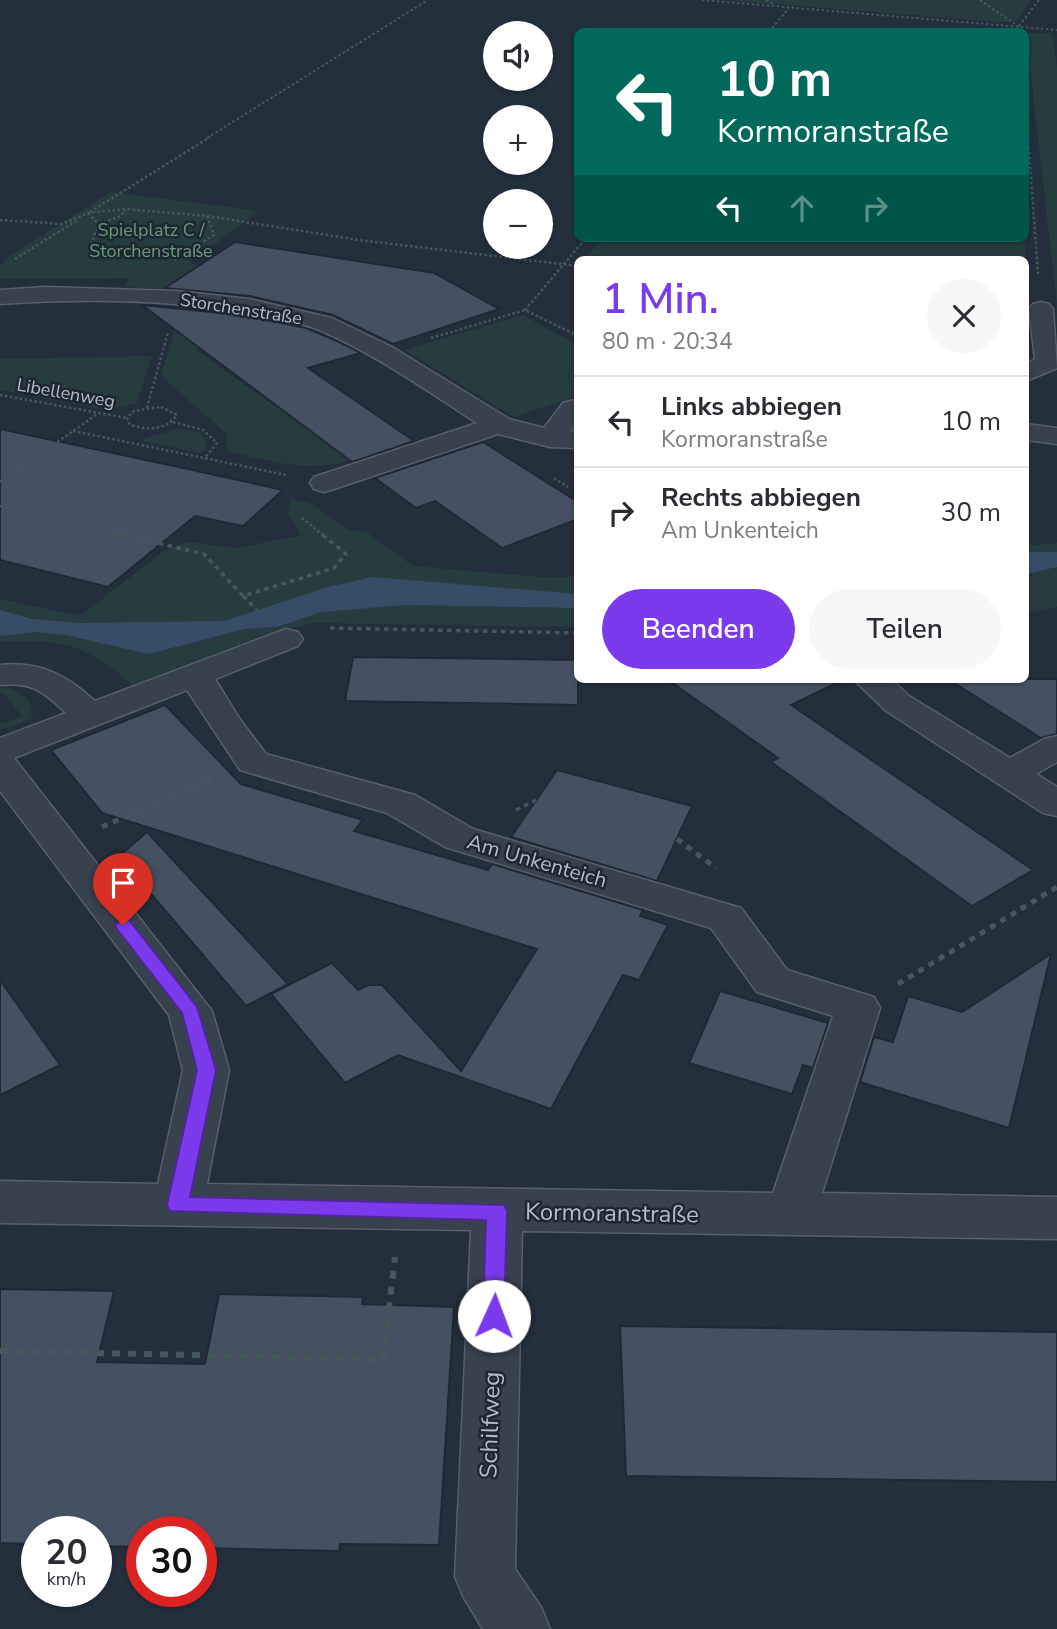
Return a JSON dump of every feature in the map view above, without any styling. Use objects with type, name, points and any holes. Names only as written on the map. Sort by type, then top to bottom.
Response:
[{"type":"street","name":"Storchenstraße","points":[[0,297],[133,295],[177,298],[249,306],[323,323],[383,352],[499,425],[522,434],[574,440]]},
{"type":"street","points":[[1029,372],[1048,363],[1041,309]]},
{"type":"street","points":[[550,439],[574,408]]},
{"type":"street","points":[[324,483],[499,425]]},
{"type":"street","points":[[1029,432],[1057,436]]},
{"type":"street","points":[[0,751],[286,639]]},
{"type":"street","points":[[0,675],[21,672],[50,679],[90,716]]},
{"type":"street","points":[[195,675],[223,722],[253,762]]},
{"type":"street","points":[[874,683],[897,703],[1057,804]]},
{"type":"street","points":[[1009,774],[1057,747]]},
{"type":"street","name":"Am Unkenteich","points":[[253,762],[401,804],[459,838],[726,918],[772,981],[859,1008]]},
{"type":"street","points":[[0,765],[191,1011],[206,1070],[177,1205]]},
{"type":"street","points":[[797,1215],[798,1185],[859,1008]]},
{"type":"street","name":"Kormoranstraße","points":[[0,1202],[1057,1218]]},
{"type":"street","name":"Schilfweg","points":[[497,1211],[485,1577],[519,1629]]},
{"type":"path","points":[[8,263],[428,0]]},
{"type":"path","points":[[702,0],[1057,30]]},
{"type":"path","points":[[766,0],[776,6]]},
{"type":"path","points":[[980,0],[996,8],[1019,27]]},
{"type":"path","points":[[1019,27],[1039,0]]},
{"type":"path","points":[[772,28],[790,8]]},
{"type":"path","points":[[1029,151],[1041,309]]},
{"type":"path","points":[[99,223],[121,216],[126,209]]},
{"type":"path","points":[[0,220],[62,224],[88,213],[126,209],[207,216],[359,240],[574,266]]},
{"type":"path","points":[[88,213],[99,223]]},
{"type":"path","points":[[133,295],[150,270],[186,255],[214,235],[207,216]]},
{"type":"path","points":[[99,223],[91,244],[103,251],[141,259],[150,270]]},
{"type":"path","points":[[383,352],[525,310],[582,242]]},
{"type":"path","points":[[147,408],[177,298]]},
{"type":"path","points":[[525,310],[574,333]]},
{"type":"path","name":"Libellenweg","points":[[0,395],[127,418],[130,425],[142,429],[159,428],[173,422]]},
{"type":"path","points":[[127,418],[147,408],[172,410],[177,415],[173,422],[203,430],[217,443],[204,459]]},
{"type":"path","points":[[0,482],[97,414]]},
{"type":"path","points":[[74,431],[324,483]]},
{"type":"path","points":[[243,596],[334,568],[346,554],[300,516],[296,507],[324,483]]},
{"type":"path","points":[[0,506],[204,554],[250,603]]},
{"type":"path","points":[[286,639],[324,628],[574,633]]},
{"type":"path","points":[[56,838],[98,829],[165,796],[253,762]]},
{"type":"path","points":[[158,789],[165,796]]},
{"type":"path","points":[[859,1008],[1057,887]]},
{"type":"path","points":[[0,1351],[383,1359],[401,1209]]},
{"type":"green space","points":[[724,0],[1032,0],[1016,21],[1001,22]]},
{"type":"green space","points":[[1029,33],[1052,33],[1057,68],[1057,305],[1029,59]]},
{"type":"green space","name":"Spielplatz C / Storchenstraße","points":[[111,192],[259,211],[189,263],[220,272],[195,290],[125,287],[130,278],[0,279],[0,266],[8,257]]},
{"type":"green space","points":[[600,242],[1025,242],[1025,256],[588,256]]},
{"type":"green space","points":[[180,310],[264,331],[195,349],[352,461],[304,466],[226,451],[228,435],[161,376]]},
{"type":"green space","points":[[523,315],[574,343],[574,397],[514,417],[404,350]]},
{"type":"green space","points":[[152,356],[137,403],[108,410],[0,390],[0,359]]},
{"type":"green space","points":[[177,429],[198,432],[207,440],[205,450],[199,453],[143,441],[145,438]]},
{"type":"green space","points":[[291,498],[314,505],[349,531],[365,531],[413,566],[553,578],[574,576],[574,627],[313,623],[272,633],[133,685],[100,660],[72,647],[57,643],[0,642],[0,599],[80,616],[165,550],[187,542],[237,548],[301,535],[288,514]]},
{"type":"green space","points":[[1057,543],[1057,607],[1029,613],[1029,546]]},
{"type":"green space","points":[[5,687],[25,697],[31,706],[32,718],[0,729],[0,724],[22,716],[3,692],[0,693],[0,689]]},
{"type":"water","points":[[1029,552],[1057,552],[1057,567],[1029,573]]},
{"type":"water","points":[[373,577],[574,594],[574,608],[404,605],[321,612],[280,626],[244,629],[149,654],[66,635],[36,632],[0,636],[0,610],[31,619],[79,623],[224,621],[328,587]]},
{"type":"building","points":[[235,242],[434,273],[499,309],[393,344],[333,315],[250,296],[165,288]]},
{"type":"building","points":[[142,305],[241,315],[306,328],[361,353],[308,368],[414,441],[352,462]]},
{"type":"building","points":[[0,429],[283,490],[243,526],[195,516],[108,587],[0,560]]},
{"type":"building","points":[[483,442],[574,499],[574,521],[502,548],[435,501],[416,508],[375,478]]},
{"type":"building","points":[[353,657],[574,660],[574,683],[578,683],[578,705],[345,701]]},
{"type":"building","points":[[1029,679],[1057,679],[1057,734],[1041,738],[954,683],[1029,683]]},
{"type":"building","points":[[673,683],[837,683],[791,705],[1033,870],[972,906],[771,762],[778,758]]},
{"type":"building","points":[[165,705],[241,784],[363,820],[354,831],[488,870],[492,864],[643,910],[640,916],[668,925],[639,980],[623,975],[551,1109],[398,1055],[345,1083],[271,994],[332,963],[358,990],[368,985],[382,985],[461,1071],[537,949],[102,813],[51,750]]},
{"type":"building","points":[[557,770],[692,806],[657,881],[511,837]]},
{"type":"building","points":[[147,832],[288,984],[246,1006],[119,856]]},
{"type":"building","points":[[1051,954],[1009,1128],[860,1082],[874,1037],[893,1042],[908,996],[962,1012]]},
{"type":"building","points":[[0,980],[60,1065],[0,1095]]},
{"type":"building","points":[[720,991],[828,1023],[813,1068],[803,1065],[792,1094],[689,1063]]},
{"type":"building","points":[[0,1289],[114,1291],[97,1362],[205,1364],[219,1294],[363,1297],[362,1304],[454,1307],[439,1545],[340,1544],[339,1551],[217,1548],[217,1516],[126,1516],[126,1547],[112,1546],[112,1516],[21,1516],[21,1544],[0,1543]]},
{"type":"building","points":[[620,1326],[1057,1332],[1057,1482],[626,1476]]},
{"type":"route","points":[[123,925],[191,1011],[206,1070],[177,1205],[497,1211],[494,1316]]}]
